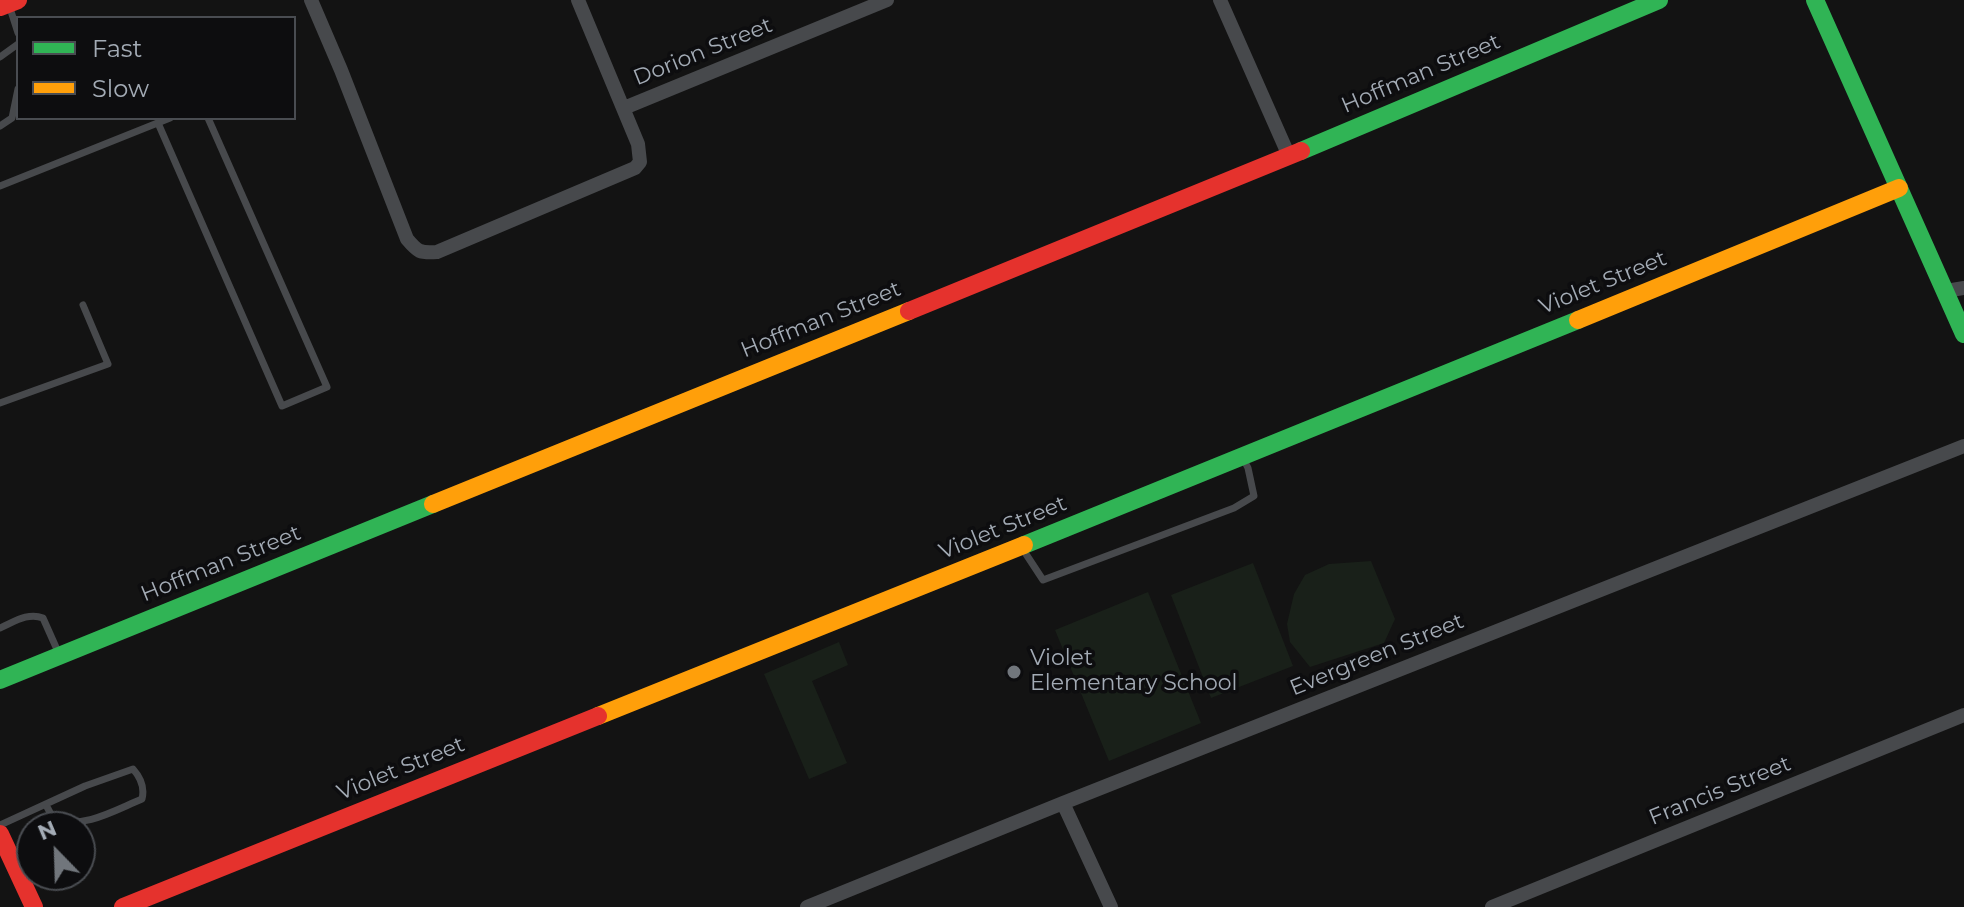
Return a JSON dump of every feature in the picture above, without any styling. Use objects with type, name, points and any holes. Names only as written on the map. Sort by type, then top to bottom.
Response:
[{"type":"street","points":[[311,0],[407,239],[416,250],[424,253],[437,252],[635,168],[640,162],[638,144],[578,0]]},
{"type":"street","name":"Dorion Street","points":[[624,108],[887,0]]},
{"type":"street","points":[[1220,0],[1289,156]]},
{"type":"street","name":"Hoffman Street","points":[[0,680],[1289,156],[1659,0]]},
{"type":"street","points":[[1815,0],[1899,188],[1955,290],[1964,334]]},
{"type":"street","name":"Violet Street","points":[[123,907],[1243,457],[1899,188]]},
{"type":"street","name":"Evergreen Street","points":[[807,907],[1964,446]]},
{"type":"street","name":"Francis Street","points":[[1492,907],[1964,715]]},
{"type":"street","points":[[1063,803],[1111,907]]},
{"type":"street","points":[[1,837],[34,907]]},
{"type":"lane","points":[[9,4],[16,27]]},
{"type":"lane","points":[[0,126],[12,118],[16,99]]},
{"type":"lane","points":[[0,186],[165,120]]},
{"type":"lane","points":[[158,123],[282,406],[327,387],[209,120]]},
{"type":"lane","points":[[0,403],[108,364],[83,305]]},
{"type":"lane","points":[[1021,546],[1043,580],[1234,508],[1254,496],[1243,457]]},
{"type":"lane","points":[[0,628],[31,615],[43,618],[60,656]]},
{"type":"lane","points":[[1,837],[46,805],[85,786],[133,769],[144,790],[142,799],[92,820],[69,824],[54,820],[46,805]]},
{"type":"shaded area","points":[[1371,561],[1395,619],[1384,643],[1310,667],[1290,642],[1287,624],[1294,594],[1305,575],[1329,564]]},
{"type":"shaded area","points":[[1253,563],[1293,666],[1211,698],[1171,595]]},
{"type":"shaded area","points":[[1148,592],[1201,723],[1109,761],[1055,630]]},
{"type":"shaded area","points":[[839,642],[848,665],[812,681],[847,763],[809,779],[764,674]]},
{"type":"traffic: fast","points":[[1301,151],[1659,0]]},
{"type":"traffic: fast","points":[[1815,0],[1964,334]]},
{"type":"traffic: fast","points":[[1024,545],[1578,320]]},
{"type":"traffic: fast","points":[[0,680],[433,504]]},
{"type":"traffic: slow","points":[[1578,320],[1899,188]]},
{"type":"traffic: slow","points":[[433,504],[909,311]]},
{"type":"traffic: slow","points":[[598,716],[1024,545]]},
{"type":"traffic: jam","points":[[0,7],[18,0]]},
{"type":"traffic: jam","points":[[909,311],[1301,151]]},
{"type":"traffic: jam","points":[[123,907],[598,716]]},
{"type":"traffic: jam","points":[[0,834],[34,907]]},
{"type":"place","name":"Violet Elementary School","points":[[1014,672]]}]
